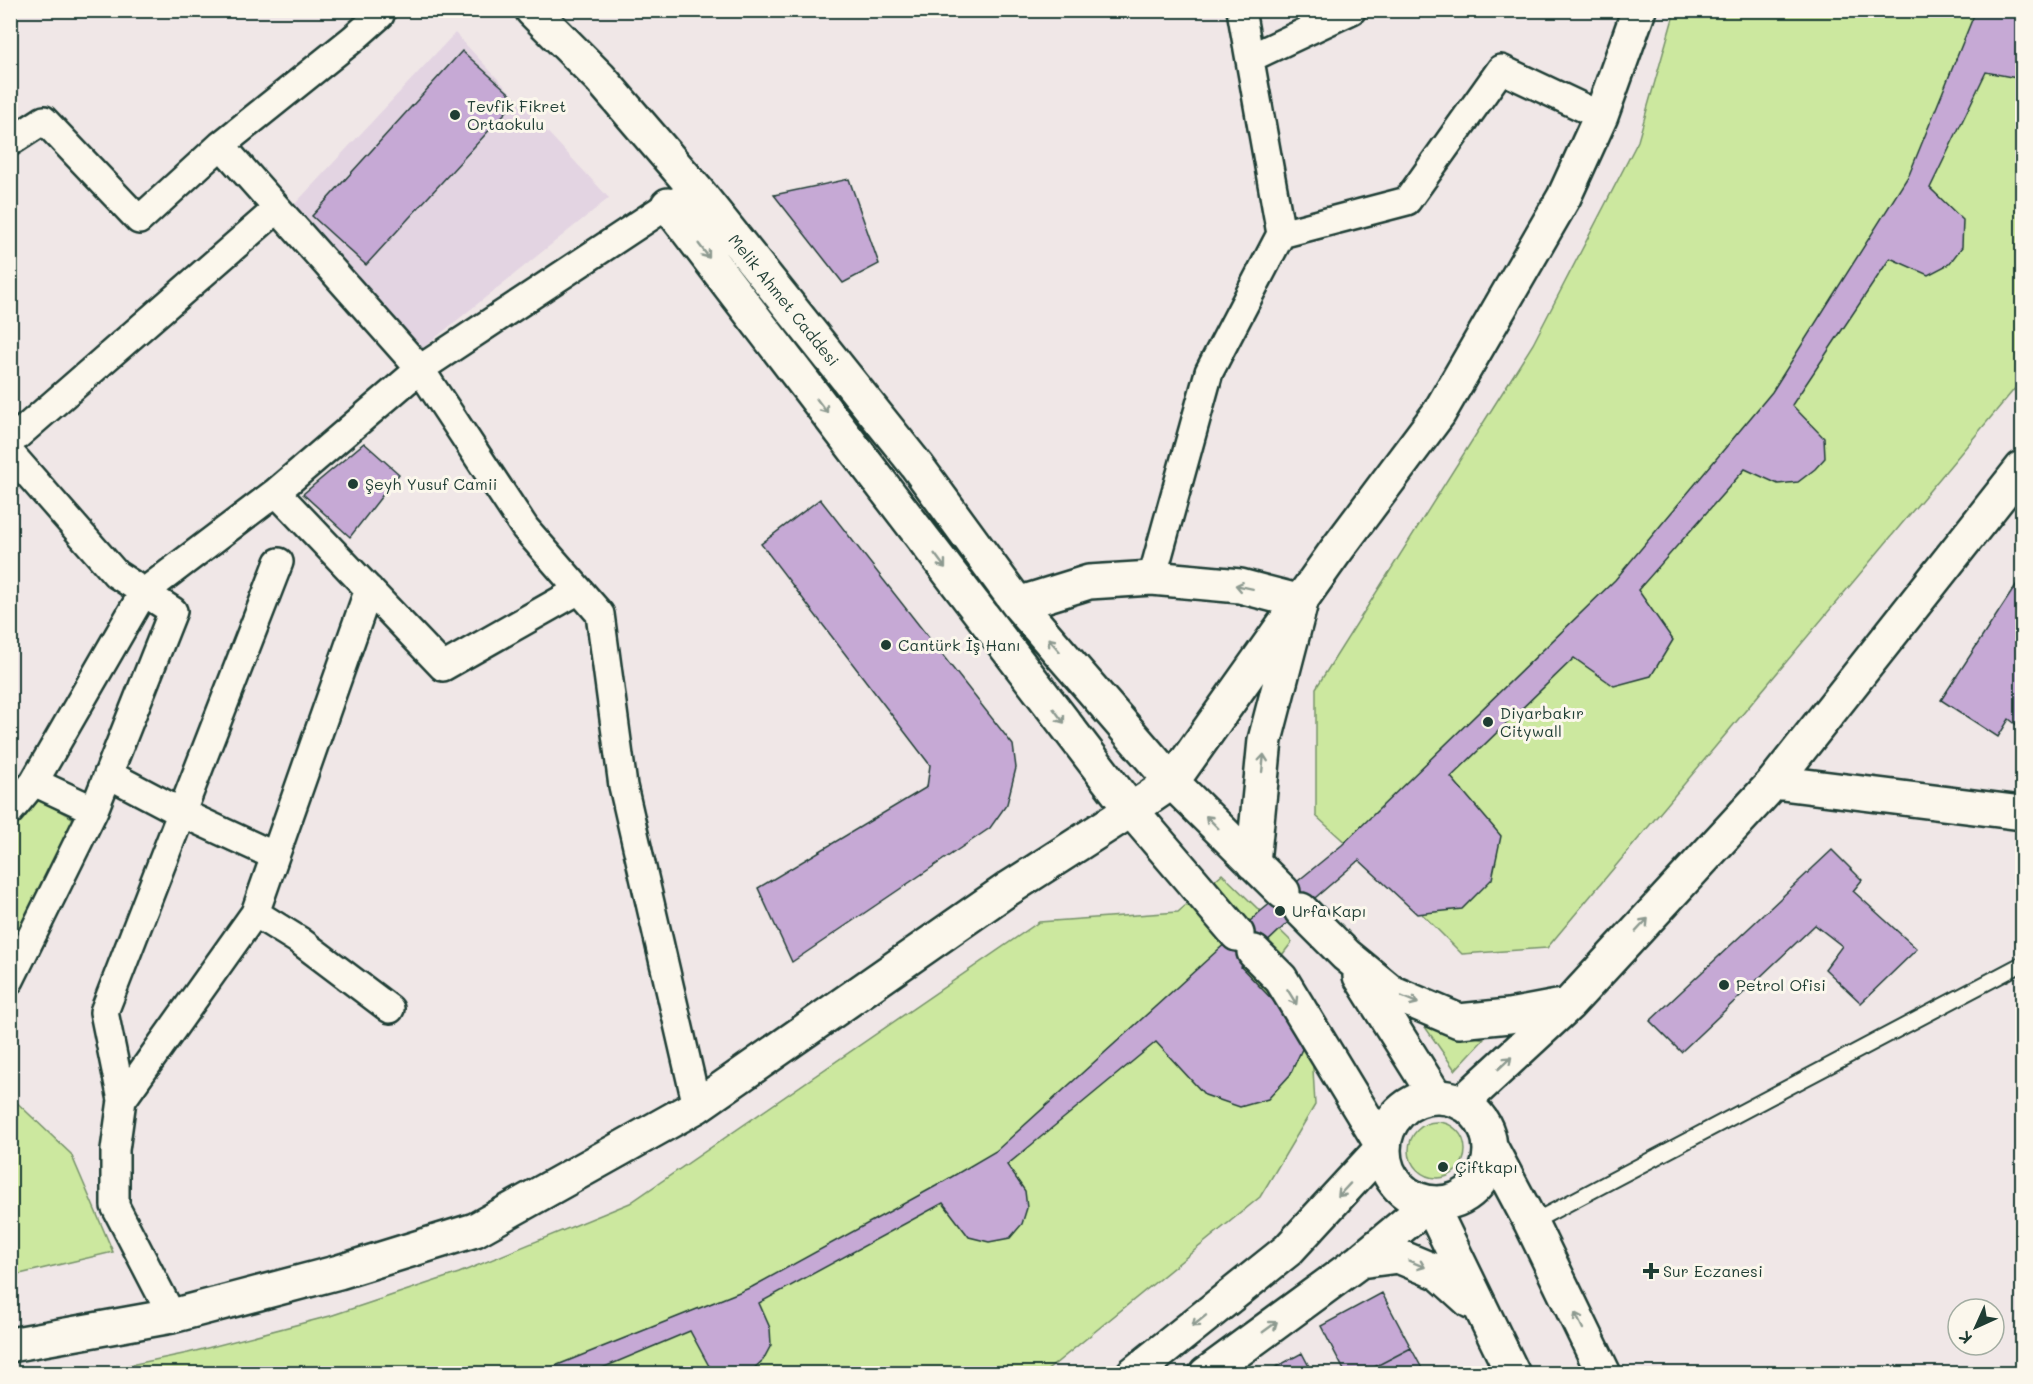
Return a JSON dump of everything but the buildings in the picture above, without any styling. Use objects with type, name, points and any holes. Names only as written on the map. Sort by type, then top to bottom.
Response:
[{"type":"street","name":"Melik Ahmet Caddesi","points":[[532,10],[600,78],[698,192],[917,466],[1018,604],[1172,782],[1346,954]]},
{"type":"street","points":[[1152,578],[1209,372],[1281,234],[1241,10]]},
{"type":"street","points":[[1250,58],[1352,10]]},
{"type":"street","points":[[10,1345],[172,1316],[339,1272],[476,1230],[697,1106],[1008,889],[1172,782],[1335,552],[1439,412],[1564,197],[1601,116],[1639,10]]},
{"type":"street","points":[[10,142],[44,120],[139,220],[221,145],[380,15]]},
{"type":"street","points":[[1281,234],[1407,201],[1501,69],[1601,116]]},
{"type":"street","points":[[221,145],[420,369],[525,528],[600,614],[623,786],[697,1106]]},
{"type":"street","points":[[10,811],[34,782],[143,593],[276,492],[420,369],[668,205],[698,192]]},
{"type":"street","points":[[668,205],[1131,810],[1245,943],[1281,979],[1383,1148]]},
{"type":"street","points":[[10,442],[277,209]]},
{"type":"street","points":[[10,453],[116,574],[173,611],[94,810],[10,981]]},
{"type":"street","points":[[1449,1100],[1568,1005],[1774,782],[2022,468]]},
{"type":"street","points":[[276,492],[443,667],[579,590]]},
{"type":"street","points":[[172,1316],[115,1206],[115,1150],[122,1100],[104,1012],[279,562]]},
{"type":"street","points":[[1018,604],[1089,582],[1152,578],[1240,586],[1301,602]]},
{"type":"street","points":[[122,1100],[255,913],[369,589]]},
{"type":"street","points":[[1253,863],[1265,740],[1301,602]]},
{"type":"street","points":[[108,774],[182,813],[275,856]]},
{"type":"street","points":[[34,782],[94,810]]},
{"type":"street","points":[[1774,782],[2022,813]]},
{"type":"street","points":[[255,913],[300,941],[390,1009]]},
{"type":"street","points":[[1346,954],[1391,992],[1459,1020],[1509,1016],[1568,1005]]},
{"type":"street","points":[[1346,954],[1449,1100]]},
{"type":"street","points":[[1490,1146],[1489,1162],[1483,1177],[1474,1189],[1460,1199],[1445,1203],[1430,1203],[1414,1199],[1401,1190],[1391,1178],[1385,1163],[1383,1148],[1394,1118],[1406,1107],[1420,1099],[1449,1100],[1476,1114],[1486,1129],[1490,1146],[1531,1222],[1604,1374]]},
{"type":"street","points":[[1133,1374],[1288,1250],[1383,1148]]},
{"type":"street","points":[[1214,1371],[1360,1261],[1430,1203]]},
{"type":"street","points":[[1430,1203],[1513,1374]]},
{"type":"street","points":[[1360,1261],[1398,1256],[1439,1273],[1480,1310]]},
{"type":"lane","points":[[1531,1222],[2022,963]]},
{"type":"shaded area","name":"Tevfik Fikret Ortaokulu","points":[[455,33],[609,198],[419,351],[293,206]]},
{"type":"green space","points":[[1675,11],[2022,11],[2022,380],[1547,948],[1462,954],[1406,898],[1316,816],[1316,688],[1533,344],[1638,141]]},
{"type":"green space","points":[[38,799],[76,820],[11,956],[11,833]]},
{"type":"green space","points":[[1222,874],[1292,942],[1279,959],[1312,1051],[1315,1105],[1260,1197],[1044,1373],[87,1374],[188,1353],[330,1316],[459,1273],[630,1203],[1039,922],[1178,912]]},
{"type":"green space","points":[[1423,1024],[1484,1039],[1455,1070]]},
{"type":"green space","points":[[10,1096],[71,1154],[113,1252],[11,1276]]},
{"type":"green space","points":[[1437,1122],[1448,1124],[1457,1130],[1463,1139],[1465,1150],[1463,1161],[1457,1170],[1448,1176],[1437,1178],[1426,1176],[1417,1170],[1411,1161],[1409,1150],[1411,1139],[1417,1130],[1426,1124]]},
{"type":"place","name":"Tevfik Fikret Ortaokulu","points":[[455,115]]},
{"type":"place","name":"Şeyh Yusuf Camii","points":[[353,484]]},
{"type":"place","name":"Cantürk İş Hanı","points":[[886,645]]},
{"type":"place","name":"Diyarbakır Citywall","points":[[1488,722]]},
{"type":"place","name":"Urfa Kapı","points":[[1280,911]]},
{"type":"place","name":"Petrol Ofisi","points":[[1724,985]]},
{"type":"place","name":"Çiftkapı","points":[[1443,1167]]},
{"type":"place","name":"Sur Eczanesi","points":[[1651,1271]]}]
